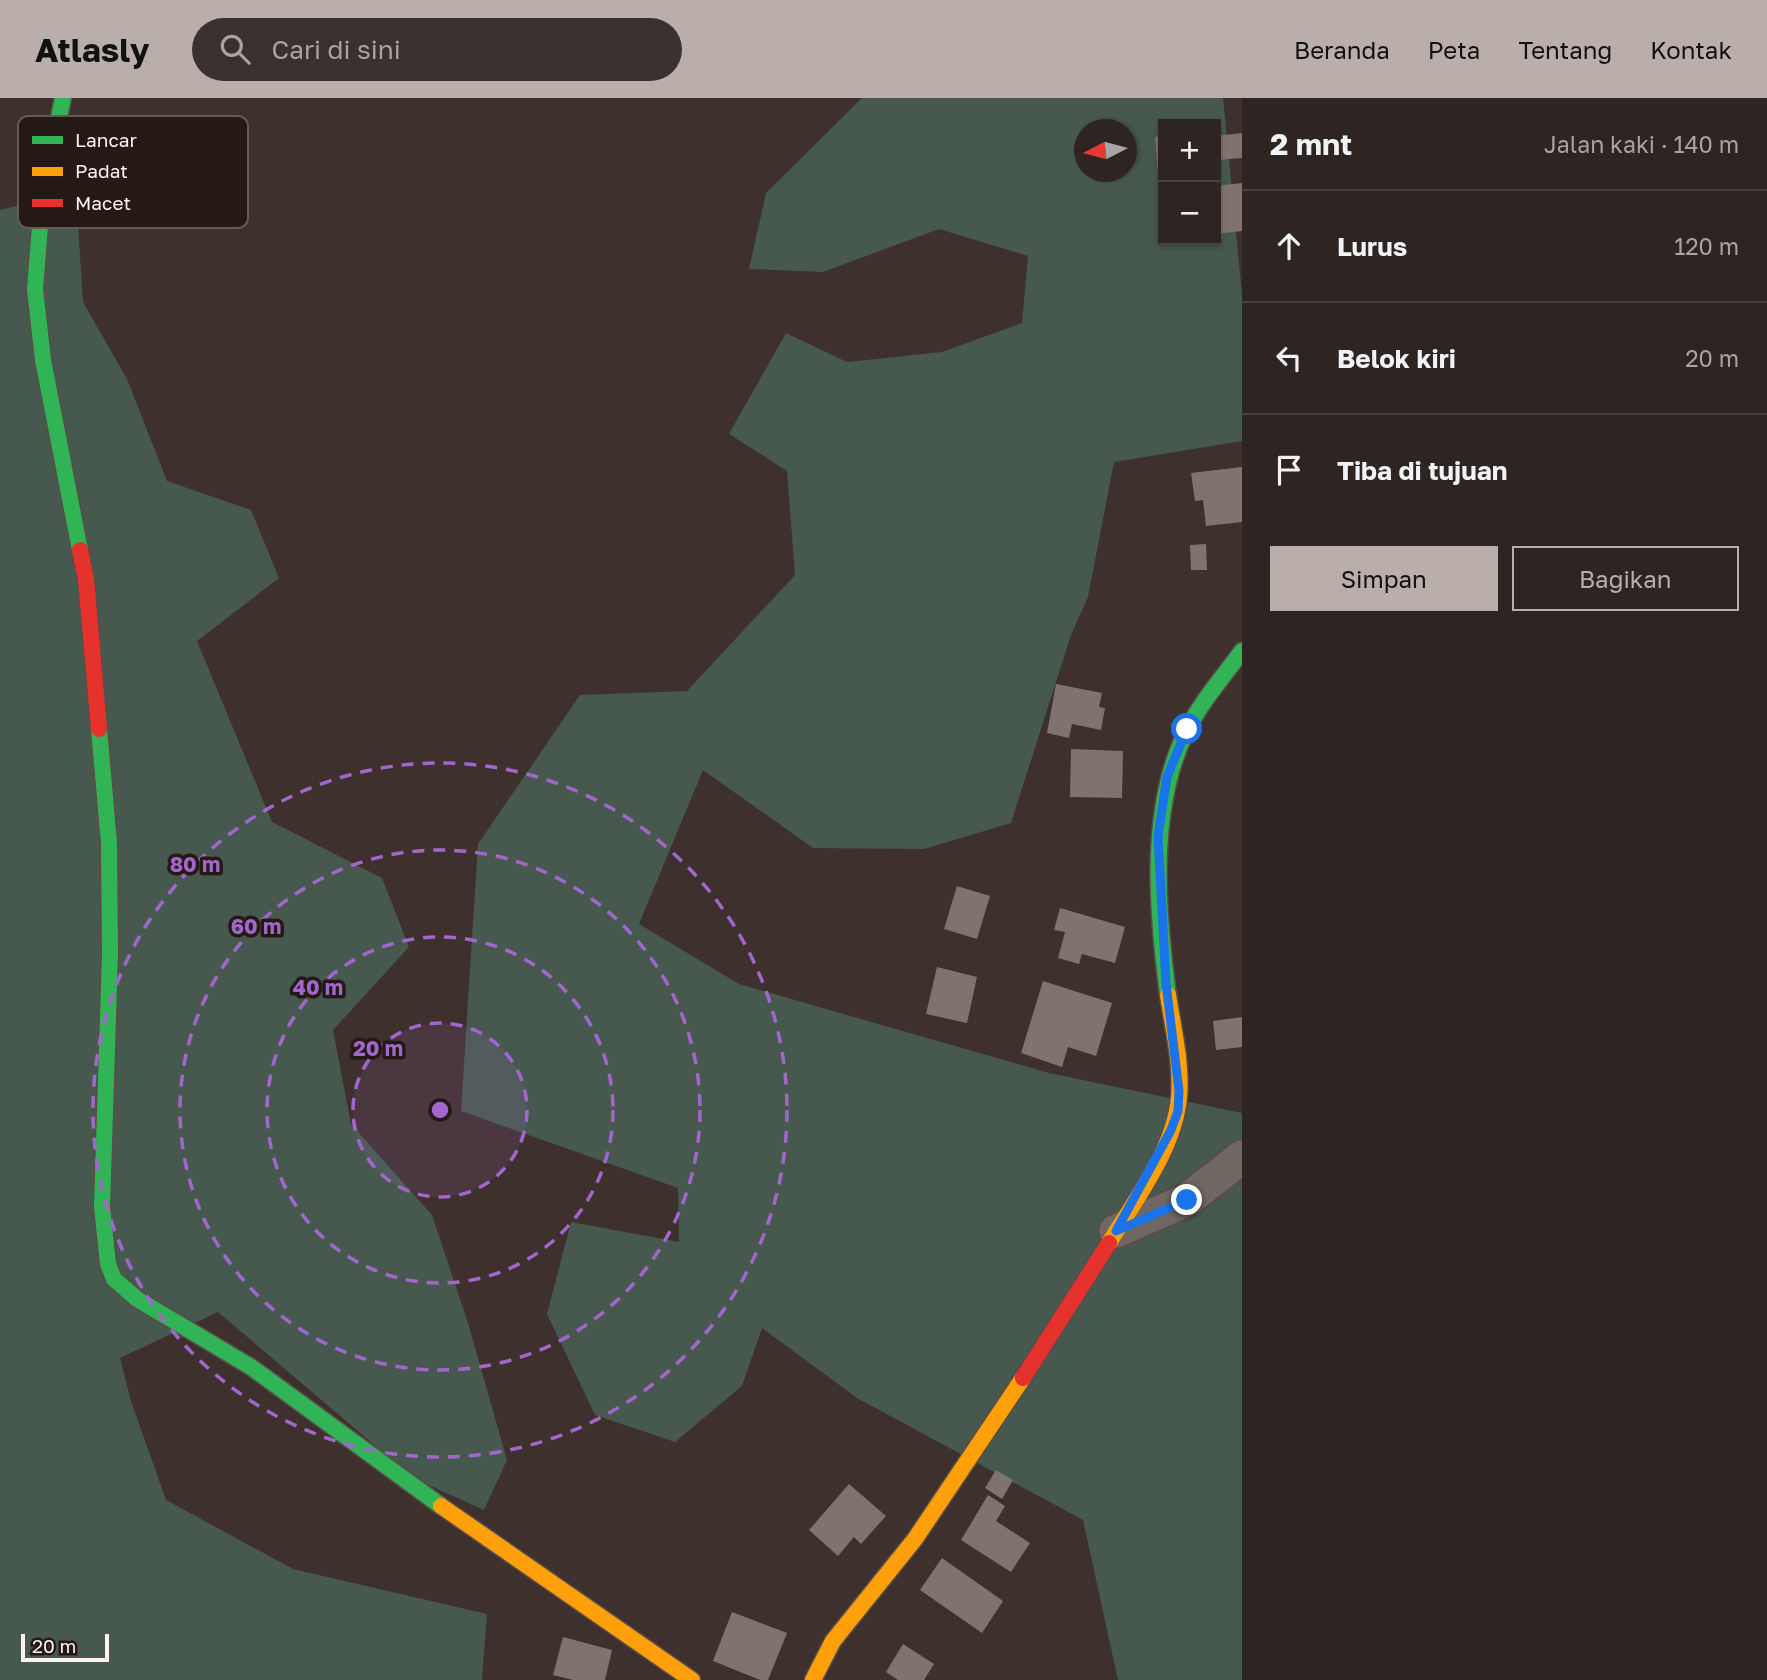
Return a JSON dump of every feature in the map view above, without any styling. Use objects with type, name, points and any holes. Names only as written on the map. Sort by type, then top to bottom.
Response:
[{"type":"street","points":[[60,116],[64,98]]},
{"type":"street","points":[[40,228],[35,289],[43,360],[86,579],[109,843],[110,954],[102,1207],[108,1264],[122,1289],[242,1361],[405,1481],[692,1680]]},
{"type":"street","points":[[813,1680],[820,1661],[837,1635],[912,1543],[998,1420],[1116,1231],[1171,1130],[1178,1111],[1179,1091],[1166,983],[1158,836],[1167,777],[1187,729],[1242,651]]},
{"type":"street","points":[[1116,1231],[1187,1200],[1242,1157]]},
{"type":"green space","points":[[862,98],[1223,98],[1242,294],[1242,441],[1114,462],[1088,597],[1071,635],[1011,823],[924,849],[813,848],[703,770],[639,924],[739,984],[1049,1073],[1242,1113],[1242,1680],[1118,1680],[1083,1520],[857,1398],[762,1328],[742,1386],[675,1442],[595,1415],[547,1314],[571,1222],[679,1242],[678,1188],[461,1111],[478,844],[580,695],[687,691],[795,575],[787,471],[729,434],[786,333],[847,362],[942,352],[1022,323],[1028,256],[939,229],[823,272],[749,269],[766,193]]},
{"type":"green space","points":[[18,206],[18,228],[78,228],[83,302],[127,379],[167,481],[251,510],[279,578],[197,641],[272,822],[382,878],[409,947],[333,1030],[351,1124],[432,1215],[468,1323],[507,1460],[484,1510],[413,1478],[218,1312],[120,1358],[131,1401],[166,1500],[293,1569],[487,1614],[482,1680],[0,1680],[0,210]]},
{"type":"building","points":[[1242,133],[1242,158],[1221,160],[1221,135]]},
{"type":"building","points":[[1155,137],[1158,137],[1158,174]]},
{"type":"building","points":[[1242,183],[1242,231],[1221,233],[1221,185]]},
{"type":"building","points":[[1242,467],[1242,522],[1206,526],[1203,500],[1195,501],[1191,473]]},
{"type":"building","points":[[1206,544],[1207,570],[1191,570],[1190,545]]},
{"type":"building","points":[[1056,684],[1102,693],[1099,707],[1105,708],[1101,730],[1072,724],[1069,738],[1047,733]]},
{"type":"building","points":[[1071,749],[1123,751],[1122,798],[1070,797]]},
{"type":"building","points":[[957,886],[990,896],[977,939],[944,929]]},
{"type":"building","points":[[1060,908],[1125,927],[1115,963],[1082,954],[1079,964],[1058,958],[1065,932],[1054,930]]},
{"type":"building","points":[[937,967],[977,977],[967,1023],[926,1014]]},
{"type":"building","points":[[1043,981],[1112,1003],[1096,1056],[1068,1047],[1062,1067],[1021,1053]]},
{"type":"building","points":[[1242,1017],[1242,1047],[1216,1050],[1213,1021]]},
{"type":"building","points":[[996,1470],[1013,1480],[1002,1499],[985,1488]]},
{"type":"building","points":[[849,1484],[886,1516],[861,1544],[854,1537],[838,1556],[809,1530]]},
{"type":"building","points":[[988,1495],[1005,1506],[996,1521],[1030,1543],[1011,1572],[961,1540]]},
{"type":"building","points":[[942,1558],[1003,1601],[982,1633],[920,1590]]},
{"type":"building","points":[[732,1612],[787,1633],[768,1680],[760,1680],[713,1661]]},
{"type":"building","points":[[563,1637],[612,1650],[605,1680],[573,1680],[553,1675]]},
{"type":"building","points":[[903,1644],[934,1664],[924,1680],[898,1680],[886,1672]]},
{"type":"traffic: fast","points":[[59,116],[63,98]]},
{"type":"traffic: fast","points":[[40,228],[35,289],[43,360],[80,550]]},
{"type":"traffic: fast","points":[[1168,995],[1159,895],[1161,826],[1166,792],[1187,730],[1242,651]]},
{"type":"traffic: fast","points":[[99,729],[109,843],[110,954],[102,1207],[108,1264],[114,1279],[137,1299],[251,1367],[441,1506]]},
{"type":"traffic: slow","points":[[1109,1243],[1152,1173],[1176,1116],[1179,1071],[1168,995]]},
{"type":"traffic: slow","points":[[813,1680],[833,1641],[915,1539],[1023,1378]]},
{"type":"traffic: slow","points":[[441,1506],[692,1680]]},
{"type":"traffic: jam","points":[[80,550],[86,579],[99,729]]},
{"type":"traffic: jam","points":[[1023,1378],[1109,1243]]},
{"type":"route","points":[[1187,729],[1167,777],[1158,836],[1166,983],[1176,1052],[1178,1111],[1171,1130],[1116,1231],[1187,1200]]}]
